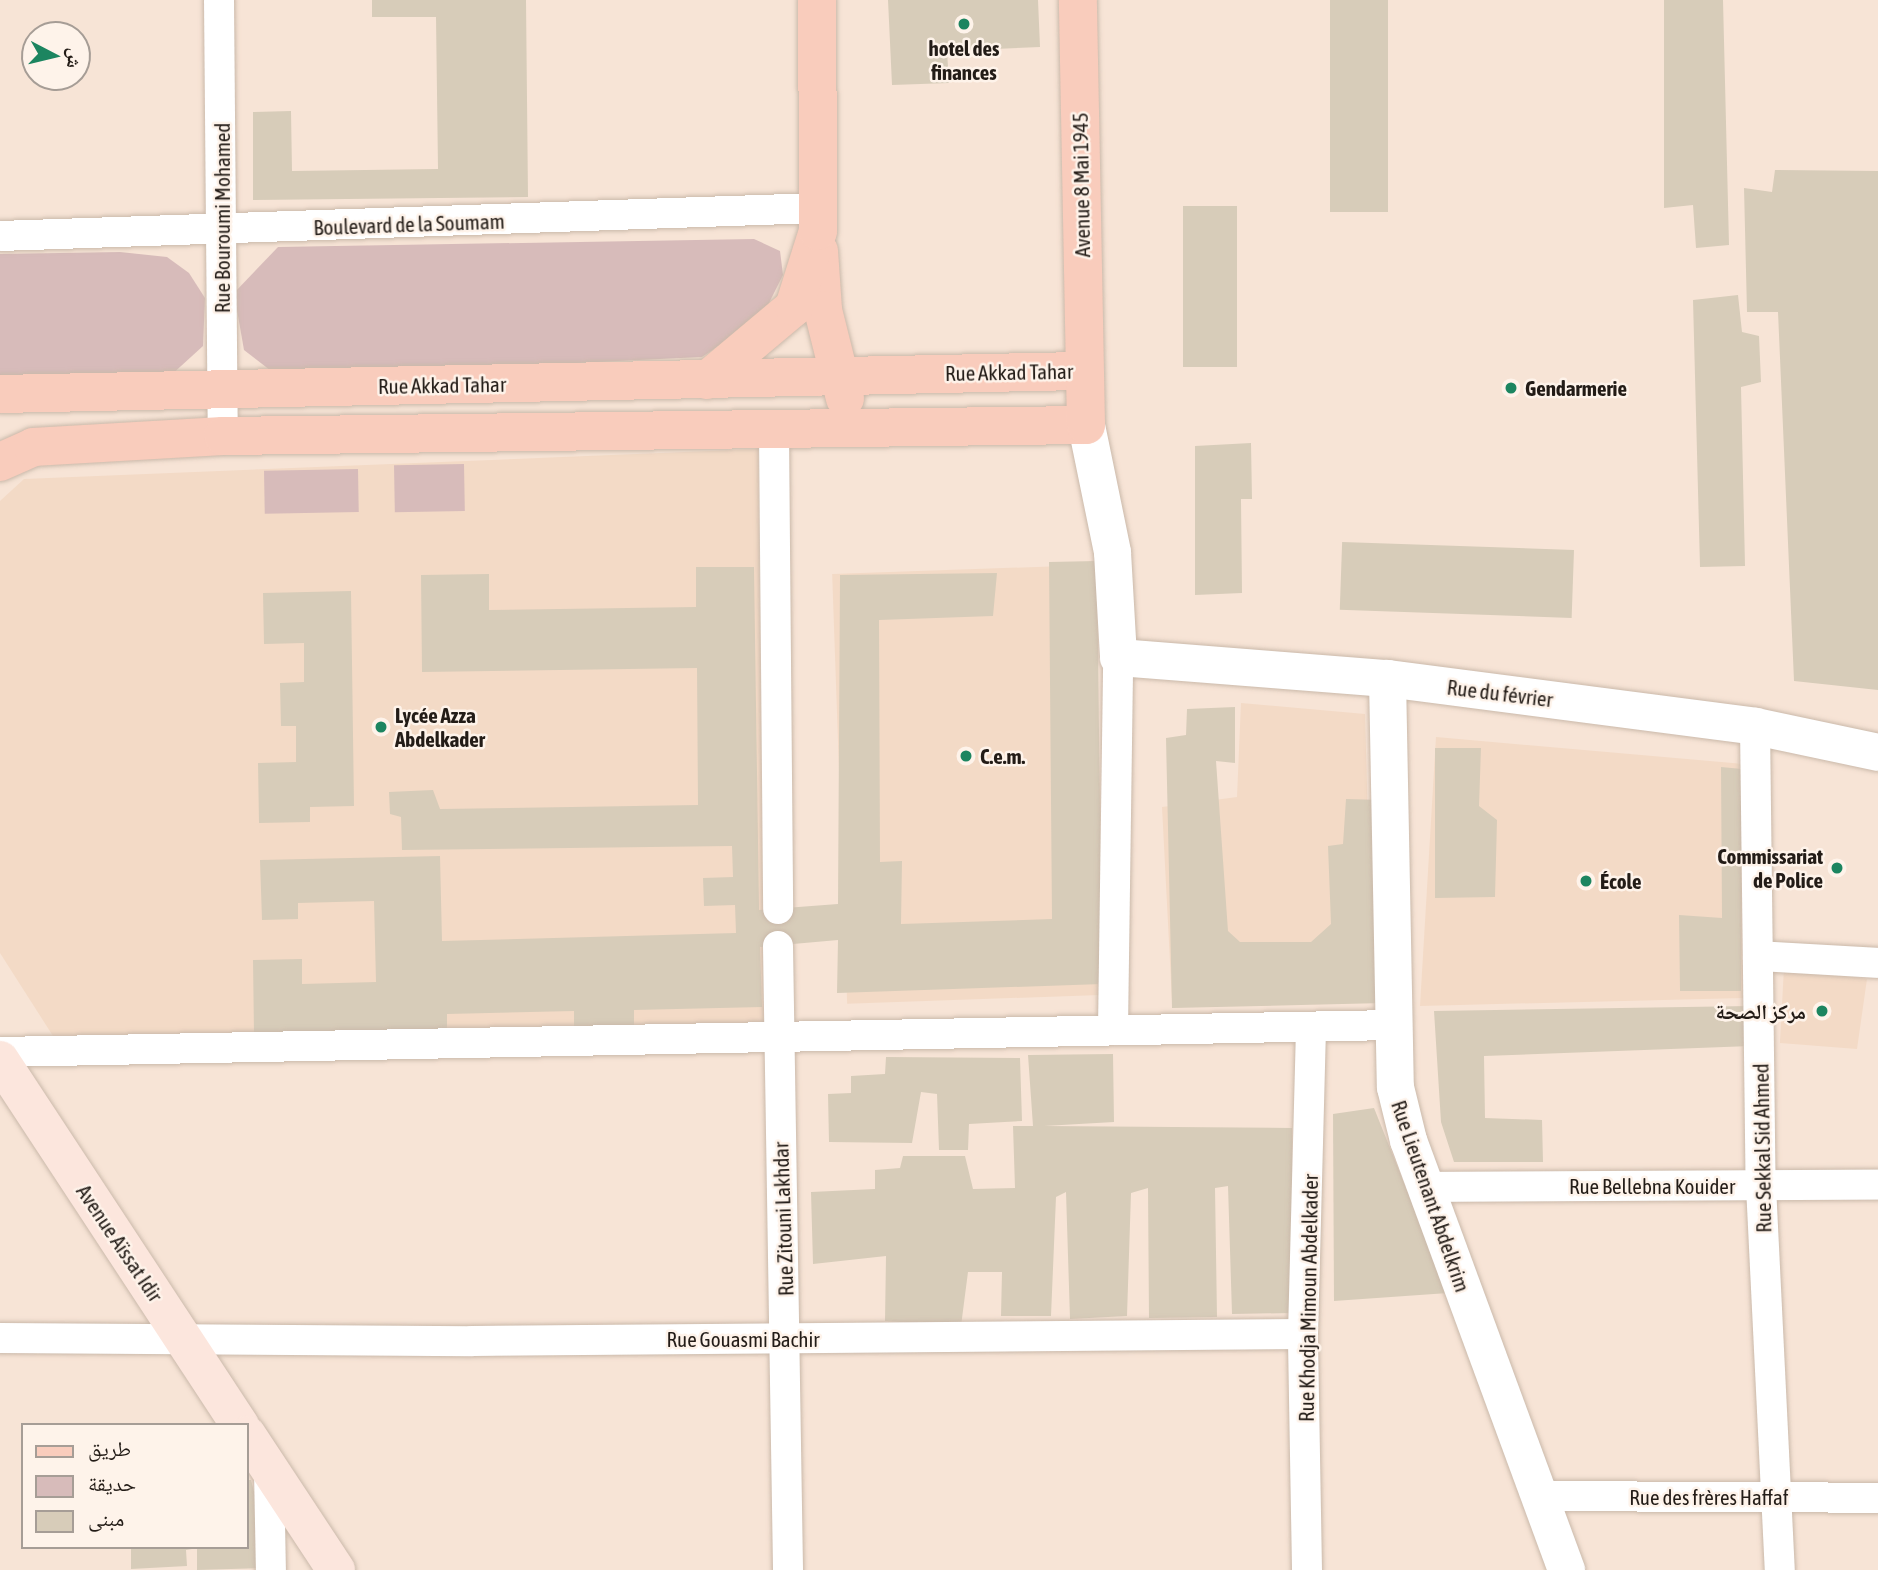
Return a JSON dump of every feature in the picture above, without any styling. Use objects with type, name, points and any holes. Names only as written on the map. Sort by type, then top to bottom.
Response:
[{"type":"main road","points":[[817,0],[818,220],[823,310],[837,375],[858,426]]},
{"type":"main road","name":"Avenue 8 Mai 1945","points":[[1078,0],[1084,371]]},
{"type":"main road","points":[[774,432],[774,380],[818,220]]},
{"type":"main road","points":[[707,380],[794,307]]},
{"type":"main road","name":"Rue Akkad Tahar","points":[[0,394],[774,380],[837,375],[1084,371],[1086,425]]},
{"type":"main road","points":[[0,462],[33,447],[223,436],[774,432],[858,426],[1086,425]]},
{"type":"main road","name":"Avenue Aïssat Idir","points":[[0,1060],[239,1423]]},
{"type":"main road","points":[[248,1437],[336,1570]]},
{"type":"street","name":"Rue Bouroumi Mohamed","points":[[219,0],[223,436]]},
{"type":"street","name":"Boulevard de la Soumam","points":[[0,236],[818,220]]},
{"type":"street","points":[[1086,425],[1112,552],[1118,657],[1113,1030]]},
{"type":"street","points":[[774,432],[778,909]]},
{"type":"street","name":"Rue du février","points":[[1118,657],[1387,678],[1755,726],[1878,752]]},
{"type":"street","name":"Rue Lieutenant Abdelkrim","points":[[1387,678],[1391,1025],[1395,1087],[1425,1187],[1566,1570]]},
{"type":"street","name":"Rue Sekkal Sid Ahmed","points":[[1755,726],[1762,1186],[1780,1570]]},
{"type":"street","name":"Rue Zitouni Lakhdar","points":[[778,946],[776,1037],[787,1339],[788,1570]]},
{"type":"street","points":[[1758,956],[1878,964]]},
{"type":"street","points":[[0,1052],[1391,1025]]},
{"type":"street","name":"Rue Khodja Mimoun Abdelkader","points":[[1307,1570],[1303,1334],[1311,1027]]},
{"type":"street","name":"Rue Bellebna Kouider","points":[[1425,1187],[1878,1185]]},
{"type":"street","name":"Rue Gouasmi Bachir","points":[[0,1338],[787,1339],[1303,1334]]},
{"type":"street","points":[[270,1470],[271,1570]]},
{"type":"street","name":"Rue des frères Haffaf","points":[[1539,1496],[1878,1498]]},
{"type":"shaded area","name":"Lycée Azza Abdelkader","points":[[758,449],[764,1024],[53,1036],[0,953],[0,501],[24,479]]},
{"type":"shaded area","name":"C.e.m.","points":[[1092,565],[1107,995],[847,1004],[832,574]]},
{"type":"shaded area","points":[[1241,703],[1365,714],[1373,1002],[1172,1001],[1162,807],[1237,797]]},
{"type":"shaded area","name":"École","points":[[1436,737],[1744,764],[1743,998],[1420,1006]]},
{"type":"shaded area","name":"مركز الصحة","points":[[1784,967],[1867,979],[1857,1049],[1780,1043]]},
{"type":"green space","points":[[754,239],[780,251],[783,275],[762,317],[702,357],[279,377],[244,350],[234,293],[278,247]]},
{"type":"green space","points":[[120,252],[167,257],[189,273],[205,298],[203,346],[169,377],[0,383],[0,254]]},
{"type":"green space","points":[[464,464],[465,511],[395,512],[394,465]]},
{"type":"green space","points":[[358,469],[359,512],[265,514],[264,471]]},
{"type":"building","points":[[372,0],[526,0],[528,197],[253,200],[253,112],[291,111],[292,171],[438,169],[436,17],[372,17]]},
{"type":"building","name":"hotel des finances","points":[[888,0],[1038,0],[1040,47],[947,51],[949,83],[892,85]]},
{"type":"building","points":[[1330,0],[1388,0],[1388,212],[1330,212]]},
{"type":"building","points":[[1664,0],[1723,0],[1729,245],[1696,248],[1693,205],[1664,208]]},
{"type":"building","points":[[1775,170],[1878,171],[1878,690],[1794,681],[1778,312],[1747,312],[1744,188],[1772,192]]},
{"type":"building","points":[[1183,206],[1237,206],[1237,367],[1183,367]]},
{"type":"building","points":[[1738,295],[1742,332],[1759,336],[1761,382],[1741,387],[1745,566],[1700,567],[1693,300]]},
{"type":"building","points":[[1251,443],[1252,499],[1241,499],[1242,593],[1195,595],[1195,446]]},
{"type":"building","points":[[1342,542],[1574,550],[1572,618],[1340,610]]},
{"type":"building","points":[[1097,561],[1102,984],[837,993],[838,940],[760,947],[762,1007],[634,1010],[634,1026],[574,1027],[574,1011],[447,1014],[447,1029],[254,1034],[253,960],[302,959],[302,984],[376,982],[374,901],[298,903],[298,919],[262,920],[260,860],[440,856],[442,941],[736,933],[735,905],[704,906],[703,878],[733,877],[732,846],[402,850],[401,817],[390,814],[389,792],[433,790],[440,809],[698,805],[697,668],[422,672],[421,575],[489,574],[489,610],[696,607],[696,567],[754,567],[759,910],[838,904],[840,575],[997,573],[993,616],[879,620],[880,862],[902,861],[901,924],[1052,919],[1049,562]]},
{"type":"building","points":[[351,591],[354,806],[310,807],[310,822],[259,823],[258,763],[296,762],[296,726],[281,726],[280,683],[304,682],[304,643],[264,644],[263,593]]},
{"type":"building","points":[[1235,707],[1235,763],[1216,761],[1228,931],[1240,942],[1311,942],[1331,924],[1328,846],[1343,844],[1346,799],[1383,800],[1384,1003],[1172,1008],[1166,738],[1186,735],[1187,709]]},
{"type":"building","points":[[1435,748],[1481,748],[1479,806],[1497,820],[1495,897],[1435,898]]},
{"type":"building","points":[[1721,767],[1742,769],[1741,991],[1680,991],[1679,915],[1722,918]]},
{"type":"building","points":[[1750,1006],[1751,1046],[1484,1056],[1485,1118],[1542,1120],[1543,1162],[1454,1162],[1441,1122],[1434,1011]]},
{"type":"building","points":[[1113,1054],[1114,1122],[1044,1126],[1292,1128],[1293,1313],[1232,1314],[1228,1186],[1215,1188],[1217,1317],[1149,1318],[1148,1188],[1131,1193],[1127,1316],[1070,1319],[1066,1192],[1056,1197],[1051,1316],[1001,1316],[1002,1272],[968,1272],[961,1326],[885,1321],[886,1256],[813,1264],[811,1192],[875,1189],[875,1170],[900,1168],[903,1156],[965,1156],[973,1189],[1015,1188],[1013,1126],[1033,1126],[1028,1055]]},
{"type":"building","points":[[886,1057],[1020,1058],[1022,1121],[969,1124],[968,1150],[939,1150],[937,1094],[921,1092],[912,1143],[829,1142],[828,1094],[851,1093],[851,1076],[885,1074]]},
{"type":"building","points":[[1374,1108],[1448,1293],[1334,1301],[1333,1114]]},
{"type":"building","points":[[248,1480],[251,1480],[262,1523],[266,1568],[197,1570],[197,1549],[248,1549]]},
{"type":"building","points":[[131,1549],[192,1549],[186,1550],[187,1566],[131,1569]]},
{"type":"place","name":"hotel des finances","points":[[964,24]]},
{"type":"place","name":"Gendarmerie","points":[[1511,388]]},
{"type":"place","name":"Lycée Azza Abdelkader","points":[[381,727]]},
{"type":"place","name":"C.e.m.","points":[[966,756]]},
{"type":"place","name":"Commissariat de Police","points":[[1837,868]]},
{"type":"place","name":"École","points":[[1586,881]]},
{"type":"place","name":"مركز الصحة","points":[[1822,1011]]}]
